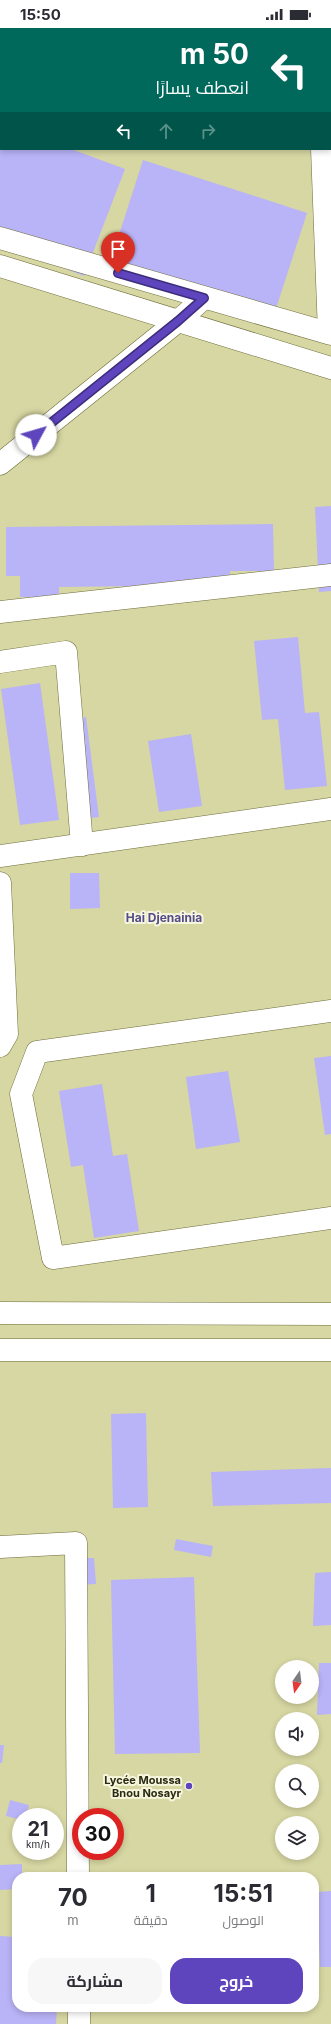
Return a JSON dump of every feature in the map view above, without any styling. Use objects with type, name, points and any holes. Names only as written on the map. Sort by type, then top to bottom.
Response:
[{"type":"street","points":[[0,238],[204,298],[330,333],[322,150]]},
{"type":"street","points":[[0,266],[331,368]]},
{"type":"street","points":[[0,464],[178,321],[204,298]]},
{"type":"street","points":[[0,612],[331,575]]},
{"type":"street","points":[[0,662],[66,652],[82,845]]},
{"type":"street","points":[[0,856],[331,809]]},
{"type":"street","points":[[0,883],[7,1034],[0,1046]]},
{"type":"street","points":[[331,1011],[37,1052],[21,1094],[53,1258],[331,1218]]},
{"type":"street","points":[[0,1313],[331,1314]]},
{"type":"street","points":[[0,1350],[331,1350]]},
{"type":"street","points":[[0,1547],[76,1543],[78,1872]]},
{"type":"street","points":[[79,2012],[79,2024]]},
{"type":"building","points":[[0,150],[74,150],[125,169],[84,276],[0,244]]},
{"type":"building","points":[[143,160],[307,213],[270,327],[110,263]]},
{"type":"building","points":[[331,506],[331,591],[319,592],[315,507]]},
{"type":"building","points":[[273,524],[274,571],[230,571],[230,585],[59,587],[59,597],[20,597],[20,576],[6,576],[6,527]]},
{"type":"building","points":[[298,637],[305,713],[319,712],[327,786],[285,790],[278,719],[262,720],[254,641]]},
{"type":"building","points":[[40,683],[59,820],[20,825],[1,689]]},
{"type":"building","points":[[86,717],[99,817],[74,820],[61,720]]},
{"type":"building","points":[[191,734],[202,806],[159,812],[148,741]]},
{"type":"building","points":[[70,873],[99,873],[100,908],[70,909]]},
{"type":"building","points":[[331,1056],[331,1134],[325,1135],[314,1058]]},
{"type":"building","points":[[228,1071],[240,1142],[196,1149],[186,1077]]},
{"type":"building","points":[[102,1084],[113,1156],[127,1154],[139,1231],[94,1238],[83,1165],[71,1167],[59,1091]]},
{"type":"building","points":[[146,1413],[148,1507],[113,1508],[111,1414]]},
{"type":"building","points":[[331,1468],[331,1503],[213,1506],[211,1472]]},
{"type":"building","points":[[176,1539],[213,1546],[211,1557],[174,1550]]},
{"type":"building","points":[[76,1558],[94,1558],[96,1584],[77,1585]]},
{"type":"building","points":[[331,1572],[331,1625],[313,1626],[315,1573]]},
{"type":"building","points":[[194,1577],[200,1753],[115,1754],[111,1580]]},
{"type":"building","points":[[319,1663],[331,1663],[331,1714],[319,1715],[319,1712],[317,1712],[317,1704],[319,1704]]},
{"type":"building","points":[[0,1745],[4,1745],[2,1763],[0,1763]]},
{"type":"building","points":[[10,1800],[29,1805],[28,1808],[12,1808],[12,1818],[6,1816]]},
{"type":"building","points":[[22,1864],[22,1872],[12,1872],[12,1889],[0,1890],[0,1865]]},
{"type":"building","points":[[331,1891],[331,1967],[320,1967],[319,1892]]},
{"type":"building","points":[[0,1936],[12,1937],[12,2012],[57,2012],[56,2024],[0,2024]]},
{"type":"place","name":"Lycée Moussa Bnou Nosayr","points":[[189,1786]]},
{"type":"district","name":"Hai Djenainia","points":[[164,918]]},
{"type":"route","points":[[36,435],[178,321],[204,298],[118,273]]}]
